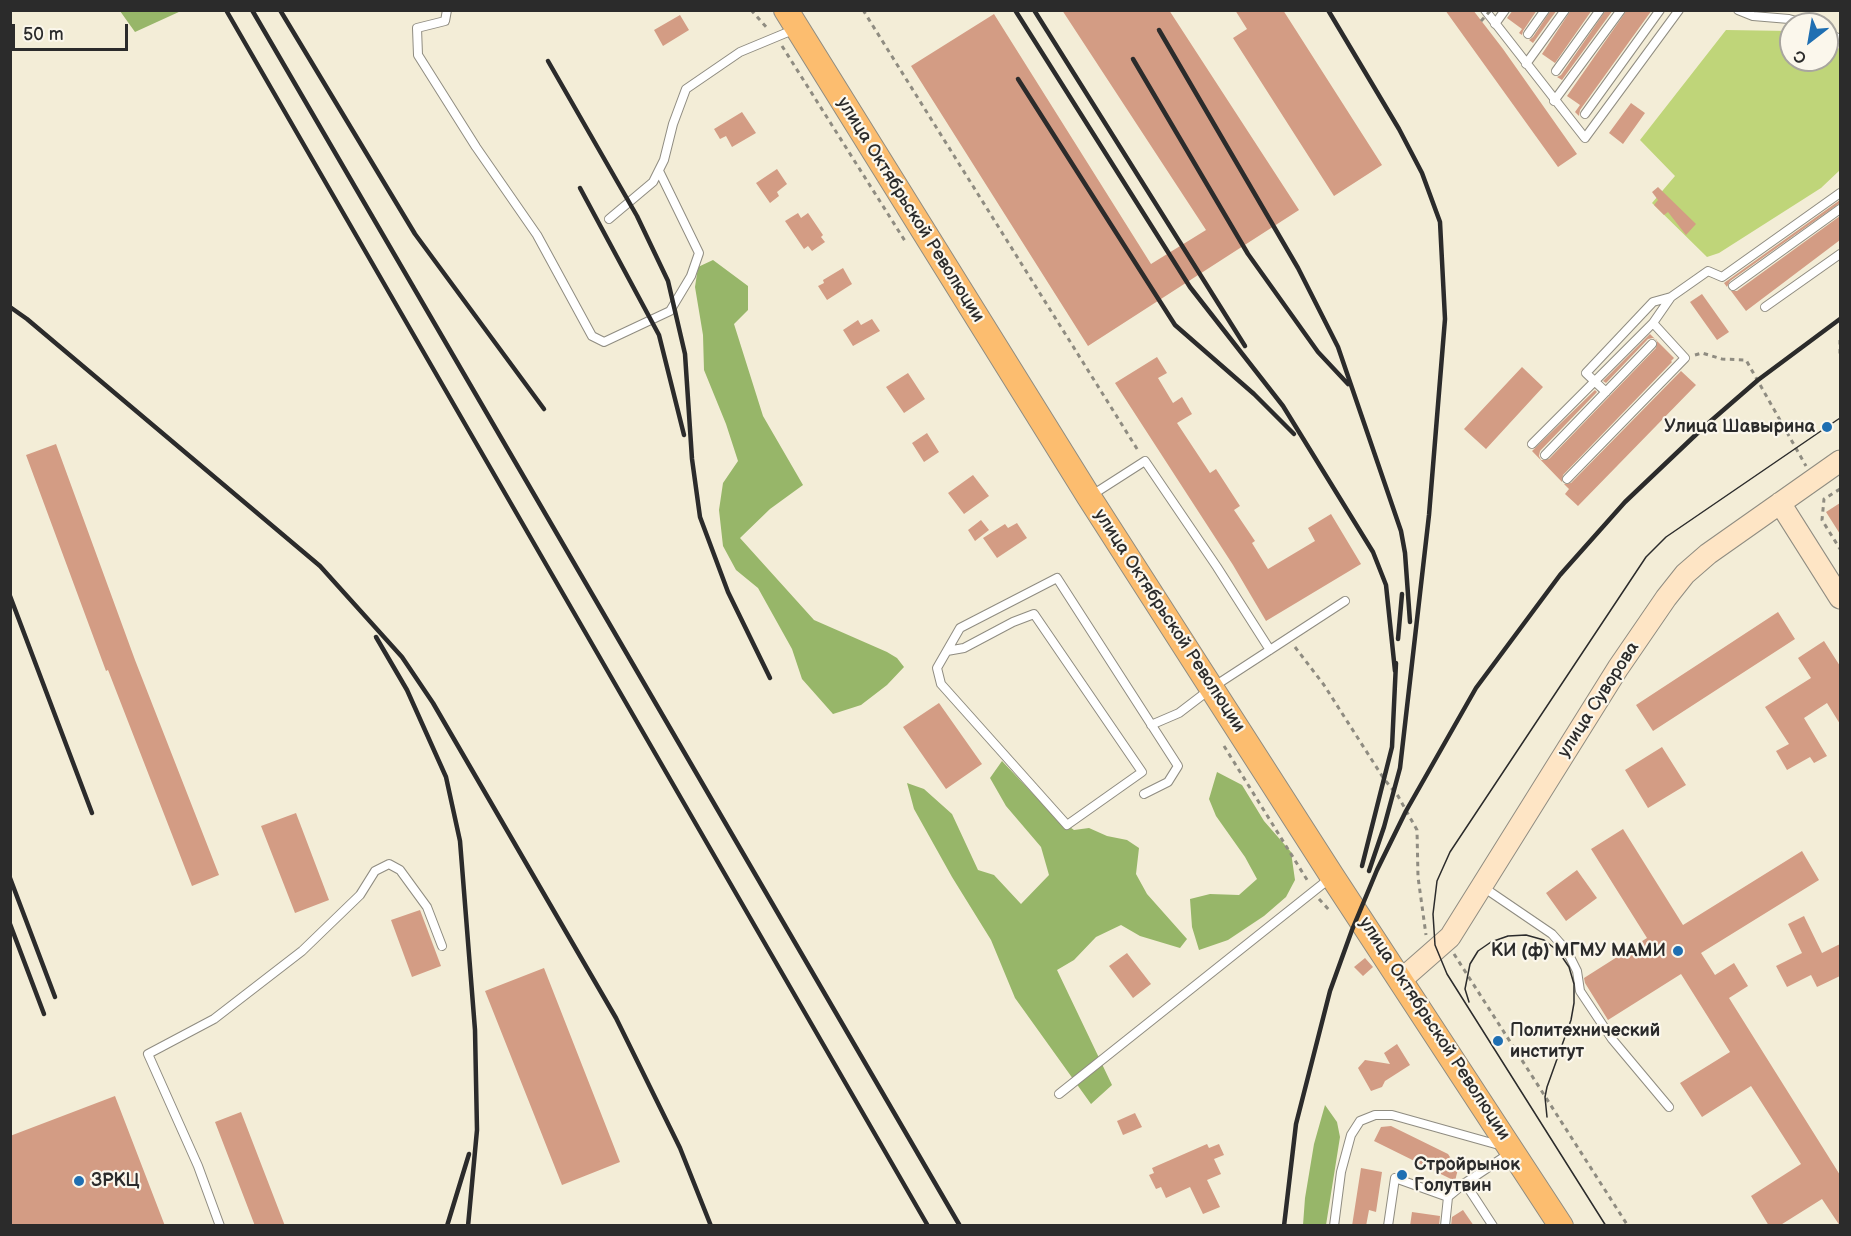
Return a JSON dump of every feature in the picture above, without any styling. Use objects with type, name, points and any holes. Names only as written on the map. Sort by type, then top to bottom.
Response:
[{"type":"main road","name":"улица Октябрьской Революции","points":[[792,19],[1089,497],[1213,687],[1332,876],[1562,1226]]},
{"type":"street","name":"улица Суворова","points":[[1401,980],[1450,937],[1612,677],[1685,574],[1708,554],[1840,462]]},
{"type":"street","points":[[1780,503],[1840,598]]},
{"type":"lane","points":[[447,10],[445,21],[417,28],[418,55],[470,138],[537,235],[592,336],[604,342],[670,311],[691,276],[699,253],[659,171]]},
{"type":"lane","points":[[1485,10],[1585,138],[1679,10]]},
{"type":"lane","points":[[1495,24],[1505,10]]},
{"type":"lane","points":[[1528,34],[1545,10]]},
{"type":"lane","points":[[1526,64],[1565,10]]},
{"type":"lane","points":[[1556,70],[1600,10]]},
{"type":"lane","points":[[1554,101],[1621,10]]},
{"type":"lane","points":[[1585,114],[1660,10]]},
{"type":"lane","points":[[1738,10],[1753,16],[1779,18]]},
{"type":"lane","points":[[609,219],[653,182],[664,160],[673,124],[686,89],[792,19]]},
{"type":"lane","points":[[1606,392],[1586,373],[1653,303],[1671,297],[1708,271],[1722,278],[1840,193]]},
{"type":"lane","points":[[1733,286],[1840,209]]},
{"type":"lane","points":[[1765,307],[1840,254]]},
{"type":"lane","points":[[1532,444],[1653,323],[1671,297]]},
{"type":"lane","points":[[1567,479],[1685,358],[1653,323]]},
{"type":"lane","points":[[1545,455],[1652,344]]},
{"type":"lane","points":[[1089,497],[1144,461],[1270,650]]},
{"type":"lane","points":[[947,651],[964,648],[1013,622],[1034,614],[1142,772],[1067,825],[941,684],[937,668],[960,628],[1057,578],[1178,766],[1168,782],[1144,794]]},
{"type":"lane","points":[[1151,724],[1179,713],[1213,687],[1345,601]]},
{"type":"lane","points":[[220,1226],[198,1166],[148,1054],[213,1018],[302,951],[360,895],[375,871],[389,864],[400,870],[427,907],[442,946]]},
{"type":"lane","points":[[1059,1094],[1332,876]]},
{"type":"lane","points":[[1482,886],[1552,934],[1568,951],[1577,971],[1580,991],[1612,1039],[1669,1107]]},
{"type":"lane","points":[[1334,1226],[1341,1172],[1351,1135],[1360,1121],[1375,1115],[1392,1115],[1495,1143],[1514,1151]]},
{"type":"lane","points":[[1444,1226],[1448,1197],[1514,1151]]},
{"type":"lane","points":[[1388,1226],[1395,1178],[1448,1197]]},
{"type":"lane","points":[[1465,1183],[1493,1226]]},
{"type":"path","points":[[863,10],[1144,461]]},
{"type":"path","points":[[1481,21],[1491,10]]},
{"type":"path","points":[[1840,340],[1840,355]]},
{"type":"path","points":[[1685,358],[1701,353],[1722,359],[1746,360],[1806,466]]},
{"type":"path","points":[[1840,489],[1824,500],[1822,520],[1840,549]]},
{"type":"green space","points":[[120,11],[181,11],[135,32]]},
{"type":"green space","points":[[1726,30],[1779,31],[1779,72],[1839,72],[1840,49],[1840,170],[1821,188],[1719,253],[1707,257],[1652,203],[1675,176],[1640,140]]},
{"type":"green space","points":[[713,260],[748,286],[748,310],[734,324],[763,416],[803,485],[770,509],[740,538],[814,620],[887,652],[897,658],[904,667],[887,685],[861,705],[833,714],[802,679],[792,649],[758,588],[736,570],[723,546],[719,510],[723,483],[738,461],[704,370],[703,335],[695,287],[698,267]]},
{"type":"green space","points":[[1002,761],[1054,816],[1074,830],[1089,828],[1107,836],[1127,840],[1139,848],[1136,874],[1147,894],[1187,939],[1180,948],[1140,936],[1121,925],[1096,937],[1074,960],[1057,970],[1112,1085],[1091,1104],[1015,998],[991,940],[914,809],[907,783],[924,789],[952,814],[978,870],[994,875],[1021,904],[1049,875],[1041,847],[1006,806],[990,778]]},
{"type":"green space","points":[[1217,772],[1242,785],[1264,821],[1291,852],[1295,880],[1286,897],[1264,916],[1228,940],[1199,950],[1192,927],[1190,899],[1210,894],[1239,895],[1257,879],[1245,857],[1216,816],[1209,799]]},
{"type":"green space","points":[[1325,1105],[1337,1122],[1340,1137],[1326,1225],[1303,1225],[1314,1144]]},
{"type":"building","points":[[1062,10],[1169,10],[1299,210],[1088,346],[911,66],[994,14],[1151,264],[1206,230]]},
{"type":"building","points":[[1235,10],[1283,10],[1382,165],[1334,196],[1233,38],[1247,29]]},
{"type":"building","points":[[1445,10],[1473,10],[1577,154],[1558,167]]},
{"type":"building","points":[[1513,10],[1537,10],[1522,35],[1519,33],[1522,29],[1507,18]]},
{"type":"building","points":[[1551,10],[1557,10],[1533,43],[1529,40]]},
{"type":"building","points":[[1571,10],[1592,10],[1555,63],[1542,54]]},
{"type":"building","points":[[1606,10],[1613,10],[1562,80],[1557,77],[1561,75]]},
{"type":"building","points":[[1627,10],[1652,10],[1580,110],[1579,116],[1575,112],[1580,105],[1567,96]]},
{"type":"building","points":[[680,15],[689,30],[663,46],[654,30]]},
{"type":"building","points":[[1631,103],[1645,113],[1623,144],[1609,133]]},
{"type":"building","points":[[742,112],[756,133],[732,147],[726,136],[720,139],[714,129]]},
{"type":"building","points":[[777,169],[787,184],[777,192],[779,196],[770,203],[756,183]]},
{"type":"building","points":[[1658,187],[1696,224],[1686,235],[1668,212],[1664,215],[1654,205],[1658,200],[1652,192]]},
{"type":"building","points":[[1840,200],[1840,203],[1730,281],[1727,287],[1724,283]]},
{"type":"building","points":[[798,213],[801,218],[808,213],[823,235],[821,237],[825,242],[812,251],[808,246],[804,249],[785,221]]},
{"type":"building","points":[[1840,216],[1840,240],[1746,311],[1731,291],[1737,291]]},
{"type":"building","points":[[843,268],[852,284],[827,300],[818,286],[824,283],[823,280]]},
{"type":"building","points":[[1702,294],[1729,332],[1717,340],[1690,302]]},
{"type":"building","points":[[872,319],[880,331],[853,346],[843,330],[858,320],[861,325]]},
{"type":"building","points":[[1650,334],[1655,339],[1648,339],[1606,383],[1603,381]]},
{"type":"building","points":[[1657,341],[1674,358],[1672,362],[1563,475],[1562,482],[1532,451],[1595,390],[1597,392],[1540,451],[1541,460],[1549,459],[1656,348]]},
{"type":"building","points":[[1157,357],[1167,373],[1158,378],[1173,403],[1182,397],[1192,414],[1177,423],[1210,473],[1216,469],[1240,506],[1234,510],[1255,541],[1252,543],[1268,569],[1315,541],[1308,528],[1331,514],[1361,564],[1266,621],[1233,565],[1115,383]]},
{"type":"building","points":[[1522,367],[1543,387],[1486,449],[1464,429]]},
{"type":"building","points":[[1681,371],[1696,385],[1578,506],[1565,494],[1569,489],[1564,484],[1571,483]]},
{"type":"building","points":[[908,373],[925,399],[904,413],[886,387]]},
{"type":"building","points":[[927,433],[939,452],[924,462],[912,443]]},
{"type":"building","points":[[56,444],[135,660],[219,875],[192,886],[108,670],[106,671],[26,455]]},
{"type":"building","points":[[973,475],[989,496],[964,514],[948,493]]},
{"type":"building","points":[[1840,503],[1840,534],[1826,512]]},
{"type":"building","points":[[981,520],[989,530],[975,541],[968,530]]},
{"type":"building","points":[[1017,523],[1027,538],[997,558],[983,538],[1005,524],[1008,528]]},
{"type":"building","points":[[1778,612],[1795,639],[1653,731],[1636,705]]},
{"type":"building","points":[[1824,641],[1840,666],[1840,724],[1827,703],[1804,718],[1827,756],[1814,763],[1810,757],[1787,770],[1776,751],[1789,744],[1765,707],[1811,678],[1798,658]]},
{"type":"building","points":[[939,703],[982,764],[946,789],[903,727]]},
{"type":"building","points":[[1662,747],[1686,785],[1648,808],[1625,770]]},
{"type":"building","points":[[296,813],[329,900],[295,913],[261,826]]},
{"type":"building","points":[[1623,829],[1683,925],[1802,851],[1819,880],[1701,953],[1715,975],[1734,963],[1748,986],[1729,998],[1840,1175],[1840,1226],[1822,1199],[1779,1226],[1769,1226],[1751,1196],[1801,1164],[1751,1086],[1702,1117],[1680,1083],[1730,1052],[1681,974],[1608,1020],[1585,983],[1584,978],[1647,938],[1591,849]]},
{"type":"building","points":[[1577,870],[1597,898],[1566,921],[1546,893]]},
{"type":"building","points":[[420,910],[441,966],[412,977],[391,920]]},
{"type":"building","points":[[1804,916],[1822,953],[1840,944],[1840,976],[1817,987],[1811,975],[1787,987],[1776,966],[1802,953],[1788,924]]},
{"type":"building","points":[[1127,953],[1151,984],[1133,998],[1109,966]]},
{"type":"building","points":[[1365,958],[1373,967],[1363,976],[1354,967]]},
{"type":"building","points":[[544,968],[620,1162],[562,1185],[485,991]]},
{"type":"building","points":[[1397,1044],[1410,1065],[1385,1081],[1382,1087],[1371,1091],[1358,1068],[1365,1060],[1390,1064],[1384,1053]]},
{"type":"building","name":"ЗРКЦ","points":[[115,1096],[165,1226],[10,1226],[10,1136]]},
{"type":"building","points":[[241,1112],[285,1226],[255,1226],[215,1122]]},
{"type":"building","points":[[1135,1113],[1142,1127],[1123,1135],[1117,1121]]},
{"type":"building","points":[[1391,1126],[1448,1154],[1458,1169],[1455,1181],[1374,1141],[1381,1127]]},
{"type":"building","points":[[1207,1144],[1209,1148],[1219,1144],[1224,1155],[1214,1159],[1221,1174],[1207,1180],[1220,1207],[1203,1214],[1190,1187],[1166,1198],[1161,1187],[1156,1189],[1149,1175],[1154,1173],[1152,1168]]},
{"type":"building","points":[[1361,1168],[1382,1172],[1376,1212],[1369,1210],[1366,1226],[1352,1226]]},
{"type":"building","points":[[1463,1210],[1474,1226],[1451,1226],[1452,1217]]},
{"type":"building","points":[[1412,1212],[1440,1216],[1439,1226],[1410,1226]]},
{"type":"tram line","points":[[1606,1226],[1447,974],[1435,945],[1433,914],[1437,881],[1450,852],[1646,557],[1666,537],[1840,418]]},
{"type":"tram line","points":[[1469,1002],[1465,989],[1470,964],[1478,951],[1491,942],[1508,936],[1526,935],[1544,940],[1558,951],[1569,967],[1574,984],[1574,1003],[1571,1020],[1547,1087],[1545,1097],[1547,1117]]},
{"type":"railway","points":[[226,10],[928,1226]]},
{"type":"railway","points":[[252,10],[960,1226]]},
{"type":"railway","points":[[280,10],[415,234],[544,409]]},
{"type":"railway","points":[[1015,10],[1190,287],[1283,406],[1373,552],[1386,585],[1395,671]]},
{"type":"railway","points":[[1034,10],[1245,346]]},
{"type":"railway","points":[[1328,10],[1399,129],[1422,173],[1440,222],[1445,319],[1429,515],[1400,768],[1369,871]]},
{"type":"railway","points":[[1159,30],[1298,268],[1338,347],[1401,531],[1405,553],[1410,622]]},
{"type":"railway","points":[[1133,59],[1248,254],[1318,352],[1348,384]]},
{"type":"railway","points":[[548,61],[637,216],[668,281],[685,354],[692,459],[700,517],[728,592],[770,678]]},
{"type":"railway","points":[[1018,79],[1175,325],[1254,394],[1294,434]]},
{"type":"railway","points":[[580,188],[659,335],[684,435]]},
{"type":"railway","points":[[10,307],[320,566],[402,657],[433,703],[616,1018],[680,1148],[711,1226]]},
{"type":"railway","points":[[1284,1226],[1296,1124],[1330,991],[1377,870],[1406,811],[1476,688],[1560,575],[1625,502],[1705,426],[1758,380],[1840,319]]},
{"type":"railway","points":[[1398,639],[1402,594]]},
{"type":"railway","points":[[10,596],[92,813]]},
{"type":"railway","points":[[376,637],[407,690],[446,777],[460,841],[475,1030],[477,1130],[468,1226]]},
{"type":"railway","points":[[1362,866],[1392,747],[1396,663]]},
{"type":"railway","points":[[10,878],[55,997]]},
{"type":"railway","points":[[10,924],[44,1014]]},
{"type":"railway","points":[[447,1226],[469,1154]]},
{"type":"place","name":"Улица Шавырина","points":[[1827,427]]},
{"type":"place","name":"КИ (ф) МГМУ МАМИ","points":[[1678,951]]},
{"type":"place","name":"Политехнический институт","points":[[1498,1041]]},
{"type":"place","name":"Стройрынок Голутвин","points":[[1402,1175]]},
{"type":"place","name":"ЗРКЦ","points":[[79,1181]]}]
